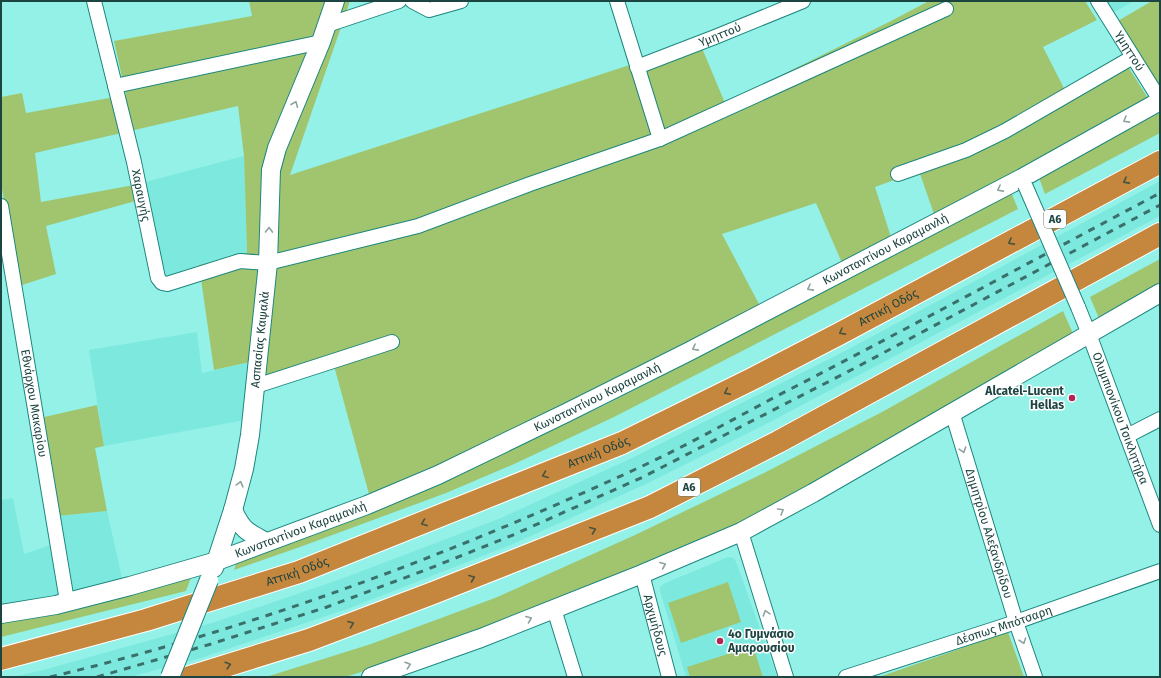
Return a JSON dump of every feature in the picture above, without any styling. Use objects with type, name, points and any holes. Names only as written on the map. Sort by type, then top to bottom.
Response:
[{"type":"highway","name":"Αττική Οδός","points":[[1,659],[146,620],[299,572],[622,444],[839,334],[1160,162]]},
{"type":"highway","name":"Α6","points":[[190,677],[316,637],[433,593],[650,507],[778,442],[1160,234]]},
{"type":"street","name":"Χαραυγής","points":[[94,1],[134,162],[158,278],[164,284],[172,283],[240,261],[268,263]]},
{"type":"street","name":"Ασπασίας Καψαλά","points":[[170,677],[217,561],[244,469],[256,386],[268,263],[271,170],[277,148],[321,42],[335,1]]},
{"type":"street","points":[[327,25],[400,1]]},
{"type":"street","points":[[412,1],[429,10],[461,1]]},
{"type":"street","points":[[617,1],[660,139]]},
{"type":"street","name":"Υμηττού","points":[[637,67],[802,1]]},
{"type":"street","name":"Υμηττού","points":[[1098,1],[1160,101]]},
{"type":"street","points":[[268,263],[418,226],[530,184],[660,139],[946,9]]},
{"type":"street","points":[[115,86],[321,42]]},
{"type":"street","points":[[898,174],[966,150],[992,137],[1132,57]]},
{"type":"street","name":"Κωνσταντίνου Καραμανλή","points":[[1,614],[56,605],[217,561],[266,542],[293,534],[438,475],[688,352],[1023,181],[1160,101]]},
{"type":"street","name":"Ολυμπιονίκου Τσικλητήρα","points":[[1023,181],[1089,332],[1160,525]]},
{"type":"street","name":"Εθνάρχου Μακαρίου","points":[[1,206],[67,601]]},
{"type":"street","points":[[371,677],[554,610],[741,532],[781,511],[1089,332],[1160,293]]},
{"type":"street","points":[[256,386],[392,342]]},
{"type":"street","name":"Δημητρίου Αλεξανδρίδου","points":[[952,412],[1016,622],[1035,677]]},
{"type":"street","points":[[1127,436],[1160,419]]},
{"type":"street","points":[[233,510],[242,527],[266,542]]},
{"type":"street","points":[[741,532],[786,677]]},
{"type":"street","name":"Δέσπως Μπότσαρη","points":[[846,677],[1016,622],[1160,571]]},
{"type":"street","name":"Αρχιμήδους","points":[[642,574],[669,677]]},
{"type":"street","points":[[554,610],[575,677]]},
{"type":"shaded area","points":[[249,1],[350,1],[290,175],[642,61],[699,41],[725,103],[929,1],[1085,1],[1097,20],[1043,47],[1070,100],[1127,65],[1149,100],[934,214],[919,171],[875,187],[891,237],[842,263],[816,203],[722,234],[760,306],[642,369],[370,498],[333,362],[262,382],[260,360],[214,370],[199,265],[247,253],[244,156],[238,106],[35,153],[41,202],[134,185],[139,200],[46,226],[56,274],[19,286],[1,183],[1,97],[22,93],[26,113],[126,95],[114,41],[252,16]]},
{"type":"shaded area","points":[[1103,1],[1134,1],[1111,14]]},
{"type":"shaded area","points":[[1152,1],[1160,1],[1160,88],[1116,22]]},
{"type":"shaded area","points":[[1159,113],[1160,133],[1045,194],[1039,178]]},
{"type":"shaded area","points":[[244,156],[247,254],[199,265],[157,280],[134,185]]},
{"type":"shaded area","points":[[1160,181],[1160,216],[770,422],[646,484],[513,544],[350,608],[201,658],[130,677],[13,677],[215,622],[341,579],[501,518],[634,457],[847,350]]},
{"type":"shaded area","points":[[1011,192],[1018,209],[614,417],[512,465],[446,493],[234,570],[237,560],[442,481],[607,404],[810,299]]},
{"type":"shaded area","points":[[1160,259],[1160,289],[1101,323],[1090,297]]},
{"type":"shaded area","points":[[1063,311],[1075,338],[720,539],[378,667],[345,677],[266,677],[371,644],[495,598],[635,535],[764,473],[882,412]]},
{"type":"shaded area","points":[[197,332],[202,373],[260,360],[264,395],[262,417],[104,446],[89,350]]},
{"type":"shaded area","points":[[97,405],[104,446],[95,448],[107,511],[58,516],[40,418]]},
{"type":"shaded area","points":[[13,498],[24,554],[63,541],[58,516],[107,511],[123,582],[1,610],[1,500]]},
{"type":"shaded area","name":"4ο Γυμνάσιο Αμαρουσίου","points":[[728,557],[734,558],[737,564],[777,677],[686,677],[660,587],[665,583]]},
{"type":"shaded area","points":[[192,575],[186,591],[1,637],[1,621]]},
{"type":"shaded area","points":[[728,582],[741,622],[681,643],[668,603]]},
{"type":"shaded area","points":[[1008,632],[1024,677],[879,677]]},
{"type":"shaded area","points":[[753,646],[763,677],[690,677],[687,667]]},
{"type":"railway","points":[[50,677],[125,658],[200,636],[348,588],[565,501],[654,461],[689,443],[1160,193]]},
{"type":"railway","points":[[97,677],[211,644],[327,607],[513,535],[643,477],[855,368],[1160,205]]},
{"type":"place","name":"Alcatel-Lucent Hellas","points":[[1072,398]]},
{"type":"place","name":"4ο Γυμνάσιο Αμαρουσίου","points":[[720,641]]}]
